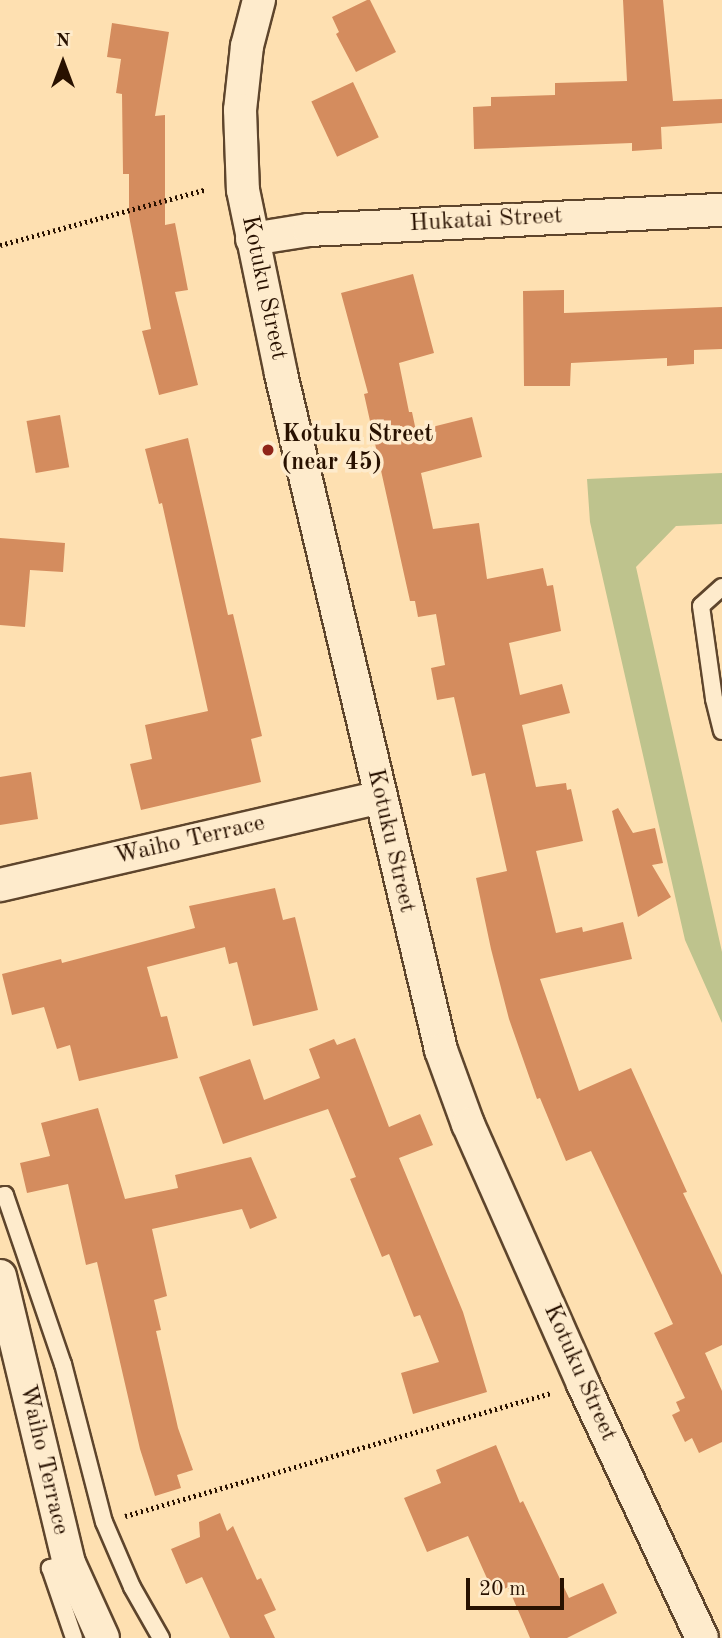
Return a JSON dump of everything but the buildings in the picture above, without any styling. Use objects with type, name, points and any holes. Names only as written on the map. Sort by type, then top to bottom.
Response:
[{"type":"street","name":"Kotuku Street","points":[[259,0],[247,46],[240,110],[239,155],[251,239],[441,1050],[468,1124],[583,1384],[702,1638]]},
{"type":"street","name":"Hukatai Street","points":[[251,239],[309,230],[722,210]]},
{"type":"street","name":"Waiho Terrace","points":[[0,885],[380,797]]},
{"type":"street","name":"Waiho Terrace","points":[[0,1276],[69,1563],[103,1638]]},
{"type":"lane","points":[[722,587],[701,606],[714,699],[722,731]]},
{"type":"lane","points":[[0,1196],[5,1195],[63,1364],[104,1522],[132,1587],[161,1638]]},
{"type":"lane","points":[[69,1563],[50,1568],[74,1638]]},
{"type":"path","points":[[0,245],[207,189]]},
{"type":"path","points":[[134,1513],[546,1395]]},
{"type":"green space","points":[[722,473],[722,524],[676,526],[636,567],[722,952],[722,1023],[685,940],[590,522],[587,479]]},
{"type":"place","name":"Kotuku Street (near 45)","points":[[268,450]]}]
